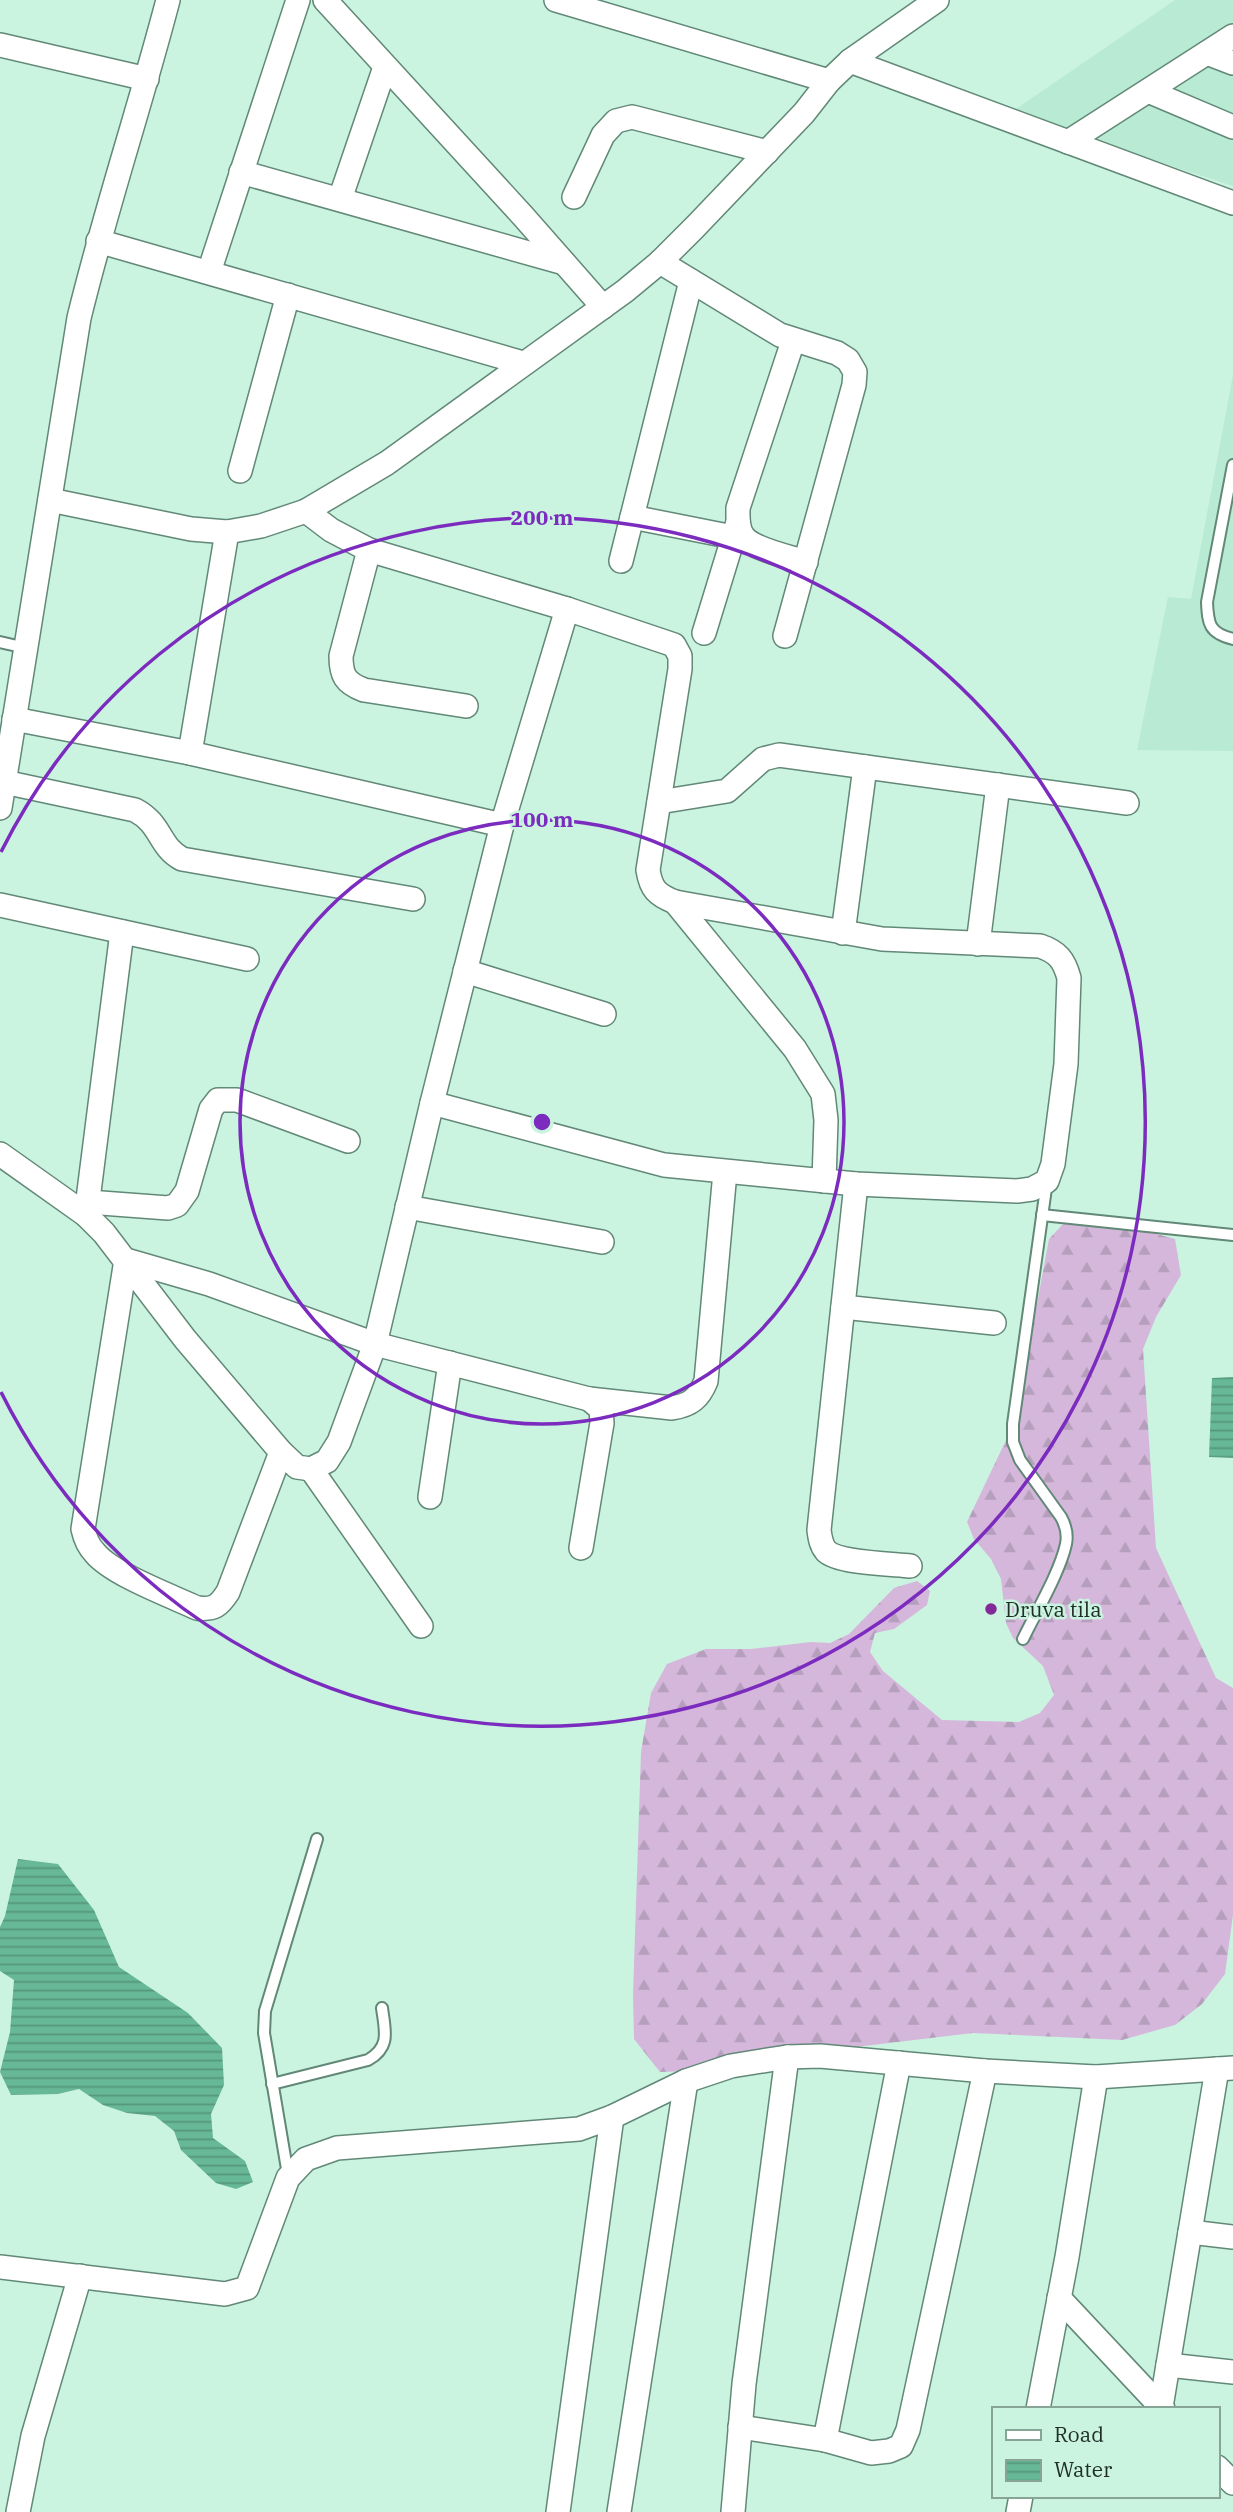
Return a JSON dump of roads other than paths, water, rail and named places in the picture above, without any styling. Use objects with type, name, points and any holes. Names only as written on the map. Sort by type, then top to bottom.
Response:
[{"type":"street","points":[[0,808],[79,318],[98,241],[168,0]]},
{"type":"street","points":[[209,272],[298,0]]},
{"type":"street","points":[[325,0],[603,307]]},
{"type":"street","points":[[556,0],[829,81]]},
{"type":"street","points":[[50,500],[191,530],[227,532],[261,526],[306,511],[387,463],[603,307],[660,262],[804,113],[829,81],[850,61],[937,0]]},
{"type":"street","points":[[1068,142],[1233,36]]},
{"type":"street","points":[[0,45],[147,79]]},
{"type":"street","points":[[1207,53],[1233,63]]},
{"type":"street","points":[[850,61],[1233,202]]},
{"type":"street","points":[[340,199],[385,67]]},
{"type":"street","points":[[1147,91],[1233,127]]},
{"type":"street","points":[[575,197],[603,135],[616,121],[632,117],[767,152]]},
{"type":"street","points":[[241,172],[564,263]]},
{"type":"street","points":[[98,241],[523,363]]},
{"type":"street","points":[[660,262],[761,325],[793,341],[837,353],[848,360],[855,372],[855,385],[785,636]]},
{"type":"street","points":[[621,561],[691,281]]},
{"type":"street","points":[[240,471],[288,295]]},
{"type":"street","points":[[704,633],[735,530],[738,508],[793,341]]},
{"type":"street","points":[[306,511],[331,530],[369,550],[674,645],[680,656],[680,669],[648,870],[651,886],[659,895],[675,902],[882,939],[1040,946],[1056,952],[1065,965],[1069,978],[1066,1064],[1053,1164],[1047,1181],[1032,1189],[1017,1191],[856,1184],[664,1165],[432,1103]]},
{"type":"street","points":[[632,517],[735,530],[751,543],[806,562]]},
{"type":"street","points":[[190,753],[227,532]]},
{"type":"street","points":[[369,550],[341,656],[344,679],[351,686],[364,690],[466,706]]},
{"type":"street","points":[[0,1154],[87,1209],[163,1311],[281,1452],[297,1467],[311,1469],[327,1461],[339,1442],[375,1344],[502,825],[568,610]]},
{"type":"street","points":[[15,719],[190,753],[502,825]]},
{"type":"street","points":[[659,802],[727,791],[763,759],[779,755],[1127,803]]},
{"type":"street","points":[[843,933],[865,767]]},
{"type":"street","points":[[4,782],[135,810],[148,817],[173,854],[182,859],[413,899]]},
{"type":"street","points":[[978,944],[998,785]]},
{"type":"street","points":[[675,902],[795,1049],[822,1094],[826,1120],[824,1181]]},
{"type":"street","points":[[0,905],[247,959]]},
{"type":"street","points":[[87,1209],[122,932]]},
{"type":"street","points":[[465,971],[604,1014]]},
{"type":"street","points":[[87,1209],[168,1208],[177,1205],[187,1191],[211,1109],[218,1100],[237,1100],[348,1141]]},
{"type":"street","points":[[126,1260],[200,1281],[375,1344],[589,1399],[672,1408],[695,1401],[706,1381],[725,1172]]},
{"type":"street","points":[[856,1184],[819,1530],[821,1544],[828,1554],[910,1566]]},
{"type":"street","points":[[407,1207],[602,1242]]},
{"type":"street","points":[[126,1260],[83,1529],[86,1541],[96,1555],[113,1568],[197,1608],[210,1610],[219,1606],[228,1592],[281,1452]]},
{"type":"street","points":[[843,1307],[994,1323]]},
{"type":"street","points":[[430,1497],[450,1363]]},
{"type":"street","points":[[581,1548],[602,1423],[601,1409],[589,1399]]},
{"type":"street","points":[[311,1469],[421,1626]]},
{"type":"street","points":[[0,2267],[225,2294],[247,2288],[288,2178],[306,2159],[337,2148],[579,2129],[612,2117],[686,2081],[731,2066],[787,2057],[820,2056],[985,2071],[1096,2077],[1225,2068],[1190,2231],[1162,2407]]},
{"type":"street","points":[[733,2512],[740,2427],[787,2057]]},
{"type":"street","points":[[825,2440],[899,2063]]},
{"type":"street","points":[[740,2427],[825,2440],[871,2453],[889,2451],[901,2446],[908,2430],[985,2071]]},
{"type":"street","points":[[1038,2407],[1096,2077]]},
{"type":"street","points":[[619,2512],[686,2081]]},
{"type":"street","points":[[558,2512],[612,2117]]},
{"type":"street","points":[[1190,2231],[1233,2237]]},
{"type":"street","points":[[18,2512],[33,2437],[80,2276]]},
{"type":"street","points":[[1059,2298],[1161,2407]]},
{"type":"street","points":[[1168,2365],[1233,2372]]},
{"type":"street","points":[[1219,2469],[1233,2483]]},
{"type":"lane","points":[[1233,465],[1229,507],[1207,602],[1208,622],[1216,634],[1233,639]]},
{"type":"lane","points":[[0,642],[26,648]]},
{"type":"lane","points":[[1023,1639],[1066,1543],[1066,1528],[1062,1517],[1020,1460],[1013,1442],[1013,1424],[1047,1181]]},
{"type":"lane","points":[[1042,1215],[1233,1235]]},
{"type":"lane","points":[[288,2178],[264,2033],[265,2011],[317,1839]]},
{"type":"lane","points":[[272,2084],[368,2060],[378,2054],[384,2045],[385,2035],[382,2008]]},
{"type":"water","points":[[1233,1377],[1233,1458],[1209,1457],[1212,1378]]},
{"type":"water","points":[[18,1859],[58,1864],[94,1910],[119,1967],[188,2013],[222,2048],[224,2085],[211,2114],[213,2138],[245,2161],[253,2182],[236,2189],[216,2183],[181,2150],[174,2131],[155,2116],[127,2113],[103,2105],[79,2089],[58,2094],[11,2095],[0,2072],[10,2032],[14,1980],[0,1971],[0,1927]]},
{"type":"place","name":"Druva tila","points":[[991,1609]]}]
